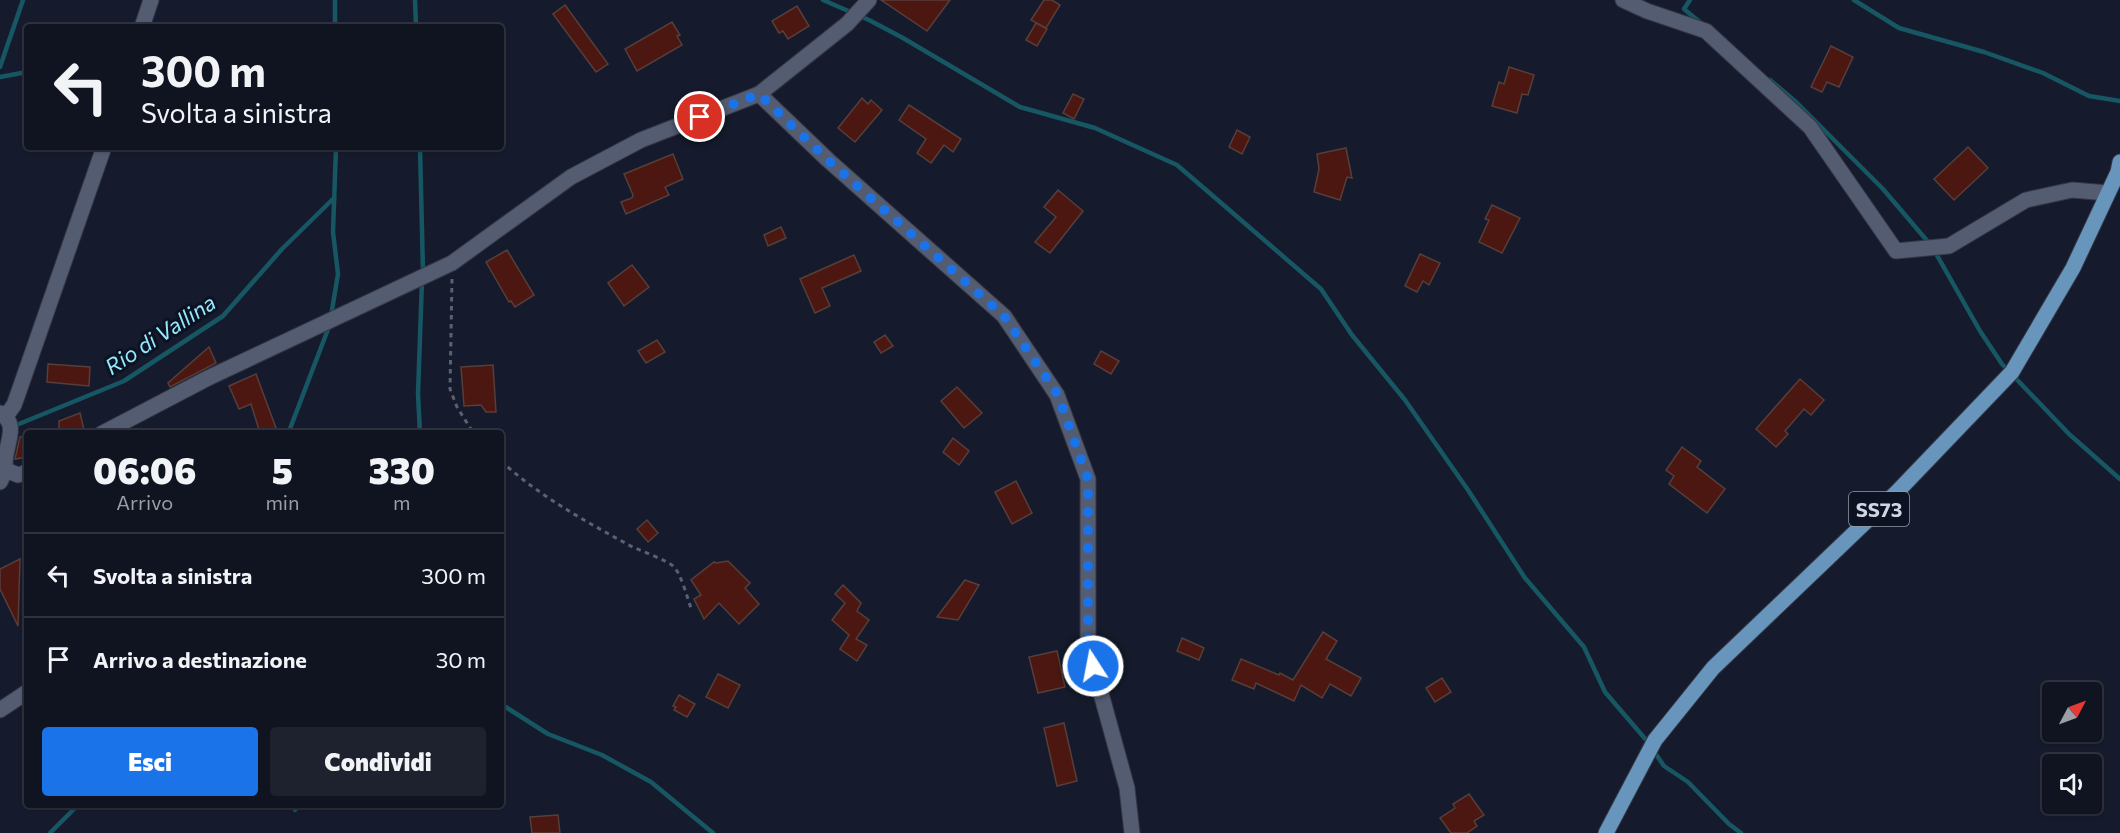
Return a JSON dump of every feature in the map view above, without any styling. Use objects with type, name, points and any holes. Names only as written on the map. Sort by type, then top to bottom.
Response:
[{"type":"main road","name":"SS73","points":[[1606,833],[1655,740],[1713,668],[1897,492],[2012,372],[2073,268],[2120,162]]},
{"type":"street","points":[[143,24],[151,0]]},
{"type":"street","points":[[109,430],[208,378],[452,263],[571,177],[641,140],[759,94],[847,24],[869,0]]},
{"type":"street","points":[[1623,0],[1647,11],[1706,31],[1810,127],[1896,251],[1949,246],[2026,200],[2072,190],[2108,193]]},
{"type":"street","points":[[759,94],[828,160],[1004,316],[1058,395],[1088,479],[1088,646],[1127,788],[1132,833]]},
{"type":"street","points":[[24,473],[18,475],[2,467],[6,422],[20,391],[103,150]]},
{"type":"street","points":[[0,710],[24,694]]},
{"type":"path","points":[[452,263],[450,389],[472,430]]},
{"type":"path","points":[[504,463],[535,489],[585,521],[674,567],[684,586],[691,608]]},
{"type":"building","points":[[881,0],[950,0],[927,31]]},
{"type":"building","points":[[1044,0],[1052,0],[1060,5],[1046,28],[1031,20]]},
{"type":"building","points":[[565,5],[608,64],[596,72],[553,14]]},
{"type":"building","points":[[797,6],[809,26],[788,39],[783,31],[779,33],[772,21]]},
{"type":"building","points":[[672,22],[680,35],[677,36],[682,45],[637,71],[625,49]]},
{"type":"building","points":[[1036,23],[1047,29],[1037,46],[1026,40]]},
{"type":"building","points":[[1831,46],[1853,57],[1839,87],[1827,82],[1822,92],[1811,87]]},
{"type":"building","points":[[1509,67],[1534,75],[1528,95],[1522,94],[1517,113],[1492,106],[1499,82],[1504,84]]},
{"type":"building","points":[[1073,94],[1084,99],[1074,119],[1063,113]]},
{"type":"building","points":[[862,98],[868,104],[871,100],[882,110],[855,142],[838,128]]},
{"type":"building","points":[[909,105],[961,139],[953,152],[944,145],[931,163],[917,153],[926,139],[899,120]]},
{"type":"building","points":[[1237,130],[1250,137],[1242,154],[1229,147]]},
{"type":"building","points":[[1968,147],[1988,168],[1954,200],[1934,179]]},
{"type":"building","points":[[1346,148],[1352,178],[1347,177],[1340,200],[1314,192],[1319,169],[1317,154]]},
{"type":"building","points":[[673,154],[683,179],[665,187],[669,195],[626,214],[621,202],[632,198],[633,195],[624,174]]},
{"type":"building","points":[[1058,190],[1083,211],[1050,253],[1035,242],[1056,217],[1044,207]]},
{"type":"building","points":[[1492,205],[1520,218],[1502,253],[1479,242],[1489,220],[1485,219]]},
{"type":"building","points":[[781,227],[786,238],[768,246],[764,235]]},
{"type":"building","points":[[507,250],[534,295],[515,307],[511,301],[509,302],[486,262]]},
{"type":"building","points":[[1420,254],[1440,263],[1429,285],[1423,281],[1417,292],[1405,286]]},
{"type":"building","points":[[854,255],[861,271],[822,288],[830,306],[815,313],[800,279]]},
{"type":"building","points":[[632,265],[649,287],[624,306],[608,283]]},
{"type":"building","points":[[885,335],[893,346],[881,353],[874,342]]},
{"type":"building","points":[[657,340],[665,352],[646,363],[638,351]]},
{"type":"building","points":[[209,347],[216,363],[170,387],[168,383]]},
{"type":"building","points":[[1101,351],[1119,361],[1111,374],[1094,364]]},
{"type":"building","points":[[48,364],[90,367],[89,386],[47,382]]},
{"type":"building","points":[[493,365],[496,412],[486,412],[481,405],[464,406],[461,367]]},
{"type":"building","points":[[256,374],[276,428],[259,430],[251,404],[239,409],[229,386]]},
{"type":"building","points":[[1800,379],[1824,400],[1811,415],[1804,409],[1785,431],[1788,434],[1776,447],[1756,429]]},
{"type":"building","points":[[957,387],[982,413],[964,428],[941,401]]},
{"type":"building","points":[[80,413],[84,430],[59,430],[59,421]]},
{"type":"building","points":[[24,436],[24,458],[15,459],[20,437]]},
{"type":"building","points":[[953,438],[969,451],[959,465],[943,452]]},
{"type":"building","points":[[1682,447],[1701,461],[1697,467],[1725,489],[1707,513],[1669,484],[1674,476],[1666,470]]},
{"type":"building","points":[[1016,481],[1032,513],[1012,524],[995,492]]},
{"type":"building","points":[[647,520],[658,533],[648,542],[637,529]]},
{"type":"building","points":[[20,559],[18,626],[0,589],[0,569]]},
{"type":"building","points":[[728,561],[750,583],[745,588],[759,604],[739,624],[719,603],[704,619],[694,599],[701,595],[691,580],[714,562]]},
{"type":"building","points":[[965,580],[979,585],[958,620],[937,617]]},
{"type":"building","points":[[843,585],[861,603],[857,611],[869,620],[856,639],[867,645],[857,661],[840,649],[849,635],[832,620],[845,603],[835,594]]},
{"type":"building","points":[[1323,632],[1337,641],[1326,659],[1361,678],[1351,696],[1330,684],[1322,698],[1301,685],[1294,701],[1256,683],[1254,689],[1232,680],[1241,659],[1293,680]]},
{"type":"building","points":[[1182,638],[1204,648],[1199,660],[1177,651]]},
{"type":"building","points":[[1057,651],[1065,687],[1038,693],[1029,657]]},
{"type":"building","points":[[718,674],[740,685],[728,708],[706,697]]},
{"type":"building","points":[[1442,678],[1451,692],[1435,702],[1426,688]]},
{"type":"building","points":[[679,695],[695,704],[687,717],[674,710],[676,707],[673,706]]},
{"type":"building","points":[[1064,723],[1077,781],[1057,786],[1044,728]]},
{"type":"building","points":[[1469,794],[1484,815],[1474,821],[1477,826],[1467,833],[1451,833],[1440,818],[1455,808],[1453,804]]},
{"type":"building","points":[[558,815],[560,833],[532,833],[530,817]]},
{"type":"waterway","points":[[0,67],[23,0]]},
{"type":"waterway","points":[[335,0],[335,24]]},
{"type":"waterway","points":[[415,0],[416,24]]},
{"type":"waterway","points":[[823,0],[903,38],[1020,107],[1095,128],[1177,165],[1321,289],[1352,335],[1405,400],[1468,490],[1525,578],[1584,647],[1605,692],[1647,741],[1664,766],[1688,782],[1729,824],[1741,833]]},
{"type":"waterway","points":[[1690,0],[1684,9],[1701,23]]},
{"type":"waterway","points":[[1854,0],[1899,28],[1984,52],[2043,73],[2089,96],[2120,101]]},
{"type":"waterway","points":[[0,77],[24,73]]},
{"type":"waterway","points":[[1770,80],[1796,102],[1883,189],[1929,243]]},
{"type":"waterway","points":[[331,316],[338,274],[333,232],[336,150]]},
{"type":"waterway","points":[[420,150],[423,272]]},
{"type":"waterway","name":"Rio di Vallina","points":[[14,426],[124,381],[223,316],[282,249],[334,198]]},
{"type":"waterway","points":[[1934,250],[1980,331],[2002,364],[2069,434],[2120,479]]},
{"type":"waterway","points":[[420,430],[418,394],[422,280]]},
{"type":"waterway","points":[[290,430],[330,324]]},
{"type":"waterway","points":[[504,706],[548,734],[602,755],[651,782],[713,833]]},
{"type":"waterway","points":[[50,833],[75,808]]},
{"type":"route","points":[[700,117],[759,94],[828,160],[1004,316],[1058,395],[1088,479],[1088,646],[1093,666]]}]
